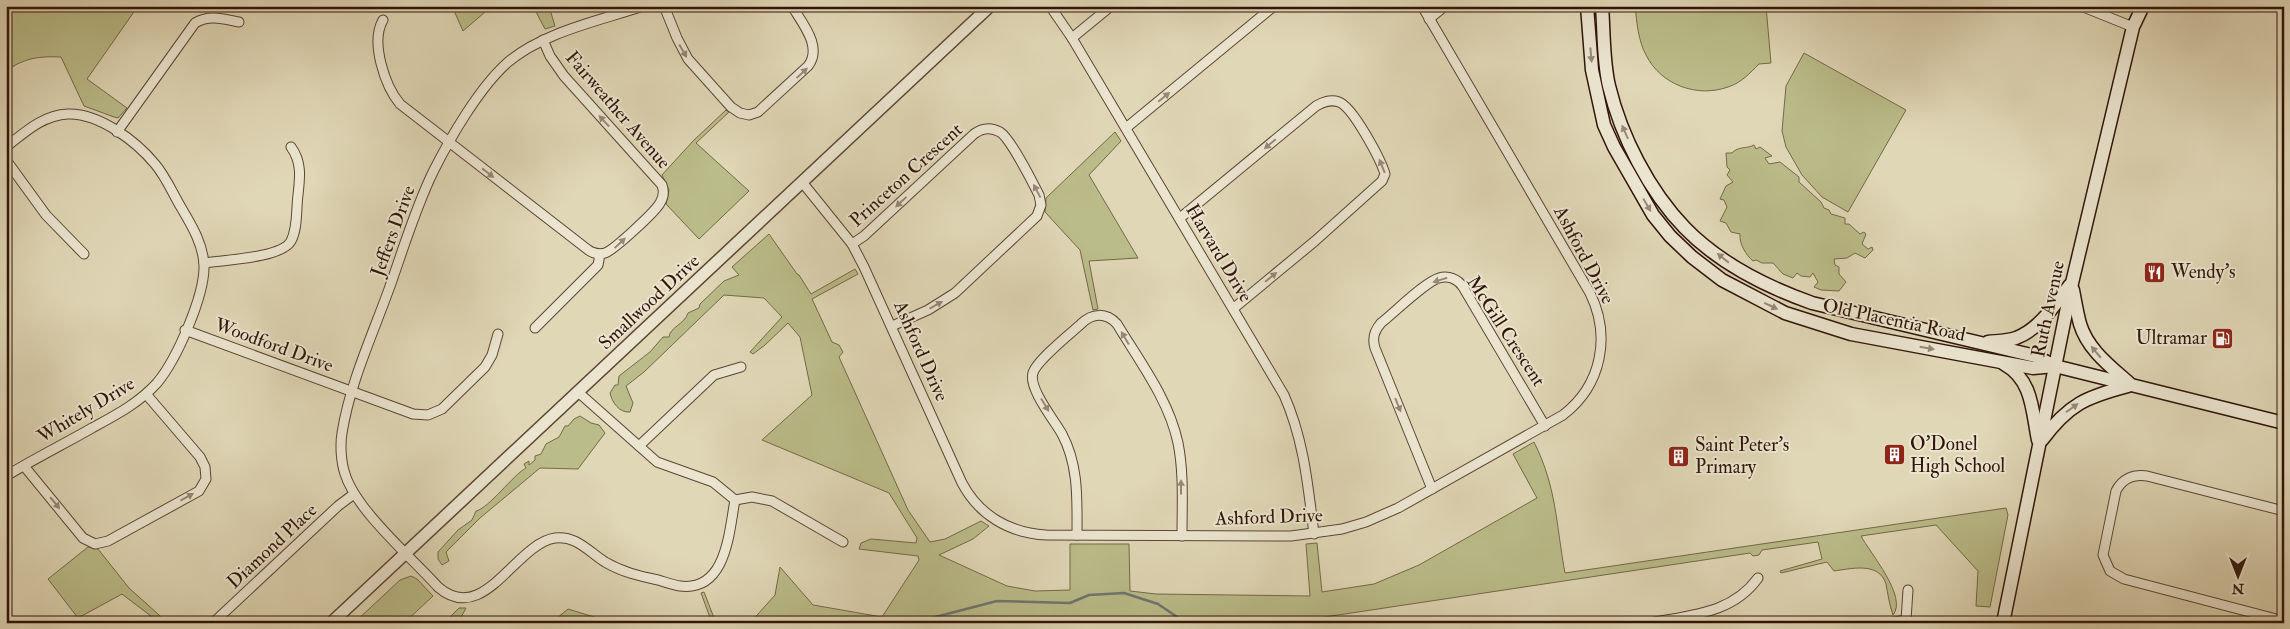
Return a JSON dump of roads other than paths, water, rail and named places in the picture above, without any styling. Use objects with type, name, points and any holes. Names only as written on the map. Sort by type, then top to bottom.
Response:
[{"type":"main road","name":"Old Placentia Road","points":[[1587,6],[1592,70],[1604,125],[1614,147],[1653,215],[1670,236],[1692,257],[1722,280],[1785,313],[1851,334],[1993,359],[2033,368],[2055,366]]},
{"type":"main road","name":"Old Placentia Road","points":[[1602,6],[1608,84],[1618,117],[1652,186],[1686,229],[1730,264],[1781,292],[1847,313],[2035,356],[2055,366],[2284,424]]},
{"type":"main road","name":"Ruth Avenue","points":[[2003,623],[2072,283],[2133,27],[2143,6]]},
{"type":"main road","points":[[1983,343],[2015,338],[2022,335],[2048,314],[2072,283]]},
{"type":"main road","points":[[2072,283],[2080,324],[2090,345],[2131,386]]},
{"type":"main road","points":[[1993,359],[2012,368],[2026,385],[2031,395],[2031,408],[2039,444]]},
{"type":"main road","points":[[2039,444],[2059,418],[2079,403],[2102,393],[2131,386]]},
{"type":"street","name":"Jeffers Drive","points":[[643,6],[543,40],[519,54],[494,76],[449,143],[424,192],[352,391],[342,435],[342,459],[345,474],[354,494],[438,587],[457,597],[473,597],[482,593],[535,546],[548,539],[562,537],[577,541],[603,561],[622,571],[681,586],[705,580],[718,569],[728,544],[735,500]]},
{"type":"street","points":[[664,6],[680,45],[693,66],[735,111],[750,115],[762,110],[808,66],[813,58],[814,49],[811,40],[792,6]]},
{"type":"street","name":"Smallwood Drive","points":[[331,623],[990,6]]},
{"type":"street","name":"Harvard Drive","points":[[1050,6],[1072,38],[1278,383],[1292,413],[1303,454],[1314,534]]},
{"type":"street","points":[[1072,38],[1111,6]]},
{"type":"street","points":[[1126,128],[1274,6]]},
{"type":"street","name":"Ashford Drive","points":[[802,182],[852,244],[892,326],[962,483],[978,506],[999,522],[1022,532],[1038,535],[1182,536],[1314,534],[1366,522],[1391,512],[1545,426],[1575,405],[1592,380],[1601,349],[1599,316],[1586,285],[1422,6]]},
{"type":"street","points":[[1429,18],[1445,6]]},
{"type":"street","points":[[2081,6],[2133,27]]},
{"type":"street","points":[[116,132],[195,23],[203,19],[212,18],[239,22]]},
{"type":"street","points":[[383,20],[378,34],[378,49],[391,91],[408,111],[587,249],[600,254],[598,264],[535,328]]},
{"type":"street","name":"Fairweather Avenue","points":[[543,40],[550,56],[564,76],[658,178],[663,188],[663,198],[657,208],[614,248],[600,254]]},
{"type":"street","points":[[1180,218],[1316,106],[1324,101],[1332,101],[1339,102],[1350,110],[1380,161],[1385,174],[1382,182],[1314,242],[1234,308]]},
{"type":"street","name":"Whitely Drive","points":[[6,147],[41,121],[62,114],[78,114],[92,118],[116,132],[147,156],[164,176],[195,231],[204,263],[201,287],[172,360],[146,394],[121,412],[6,476]]},
{"type":"street","name":"Princeton Crescent","points":[[852,244],[864,236],[974,134],[982,129],[991,129],[1003,135],[1039,195],[1041,205],[1037,216],[961,288],[936,306],[892,326]]},
{"type":"street","points":[[204,263],[274,253],[288,245],[294,233],[300,175],[298,159],[290,147]]},
{"type":"street","points":[[6,160],[42,210],[84,254]]},
{"type":"street","name":"McGill Crescent","points":[[1432,489],[1373,339],[1375,330],[1381,324],[1436,279],[1449,277],[1458,281],[1463,286],[1545,426]]},
{"type":"street","points":[[1077,535],[1077,489],[1070,453],[1035,389],[1032,377],[1039,364],[1083,321],[1097,315],[1107,316],[1117,324],[1160,395],[1170,417],[1181,460],[1182,536]]},
{"type":"street","name":"Woodford Drive","points":[[185,330],[413,414],[432,414],[442,409],[486,367],[495,348],[498,334]]},
{"type":"street","points":[[6,333],[6,349]]},
{"type":"street","points":[[639,446],[714,375],[741,366]]},
{"type":"street","points":[[578,392],[664,466],[712,482],[735,500],[752,497],[772,501],[843,542]]},
{"type":"street","points":[[24,466],[83,538],[96,544],[108,541],[199,491],[206,479],[203,462],[146,394]]},
{"type":"street","points":[[2284,511],[2147,476],[2136,476],[2125,480],[2116,491],[2103,555],[2110,571],[2124,579],[2284,621]]},
{"type":"street","name":"Diamond Place","points":[[213,623],[338,506],[354,494]]},
{"type":"street","points":[[1650,623],[1702,614],[1722,608],[1747,592],[1758,578]]},
{"type":"street","points":[[1889,623],[1907,621],[1908,590]]},
{"type":"waterway","points":[[912,623],[997,601],[1070,603],[1089,595],[1124,593],[1158,604],[1186,623]]},
{"type":"place","name":"Wendy's","points":[[2155,272]]},
{"type":"place","name":"Ultramar","points":[[2223,338]]},
{"type":"place","name":"O’Donel High School","points":[[1894,455]]},
{"type":"place","name":"Saint Peter's Primary","points":[[1679,456]]}]
